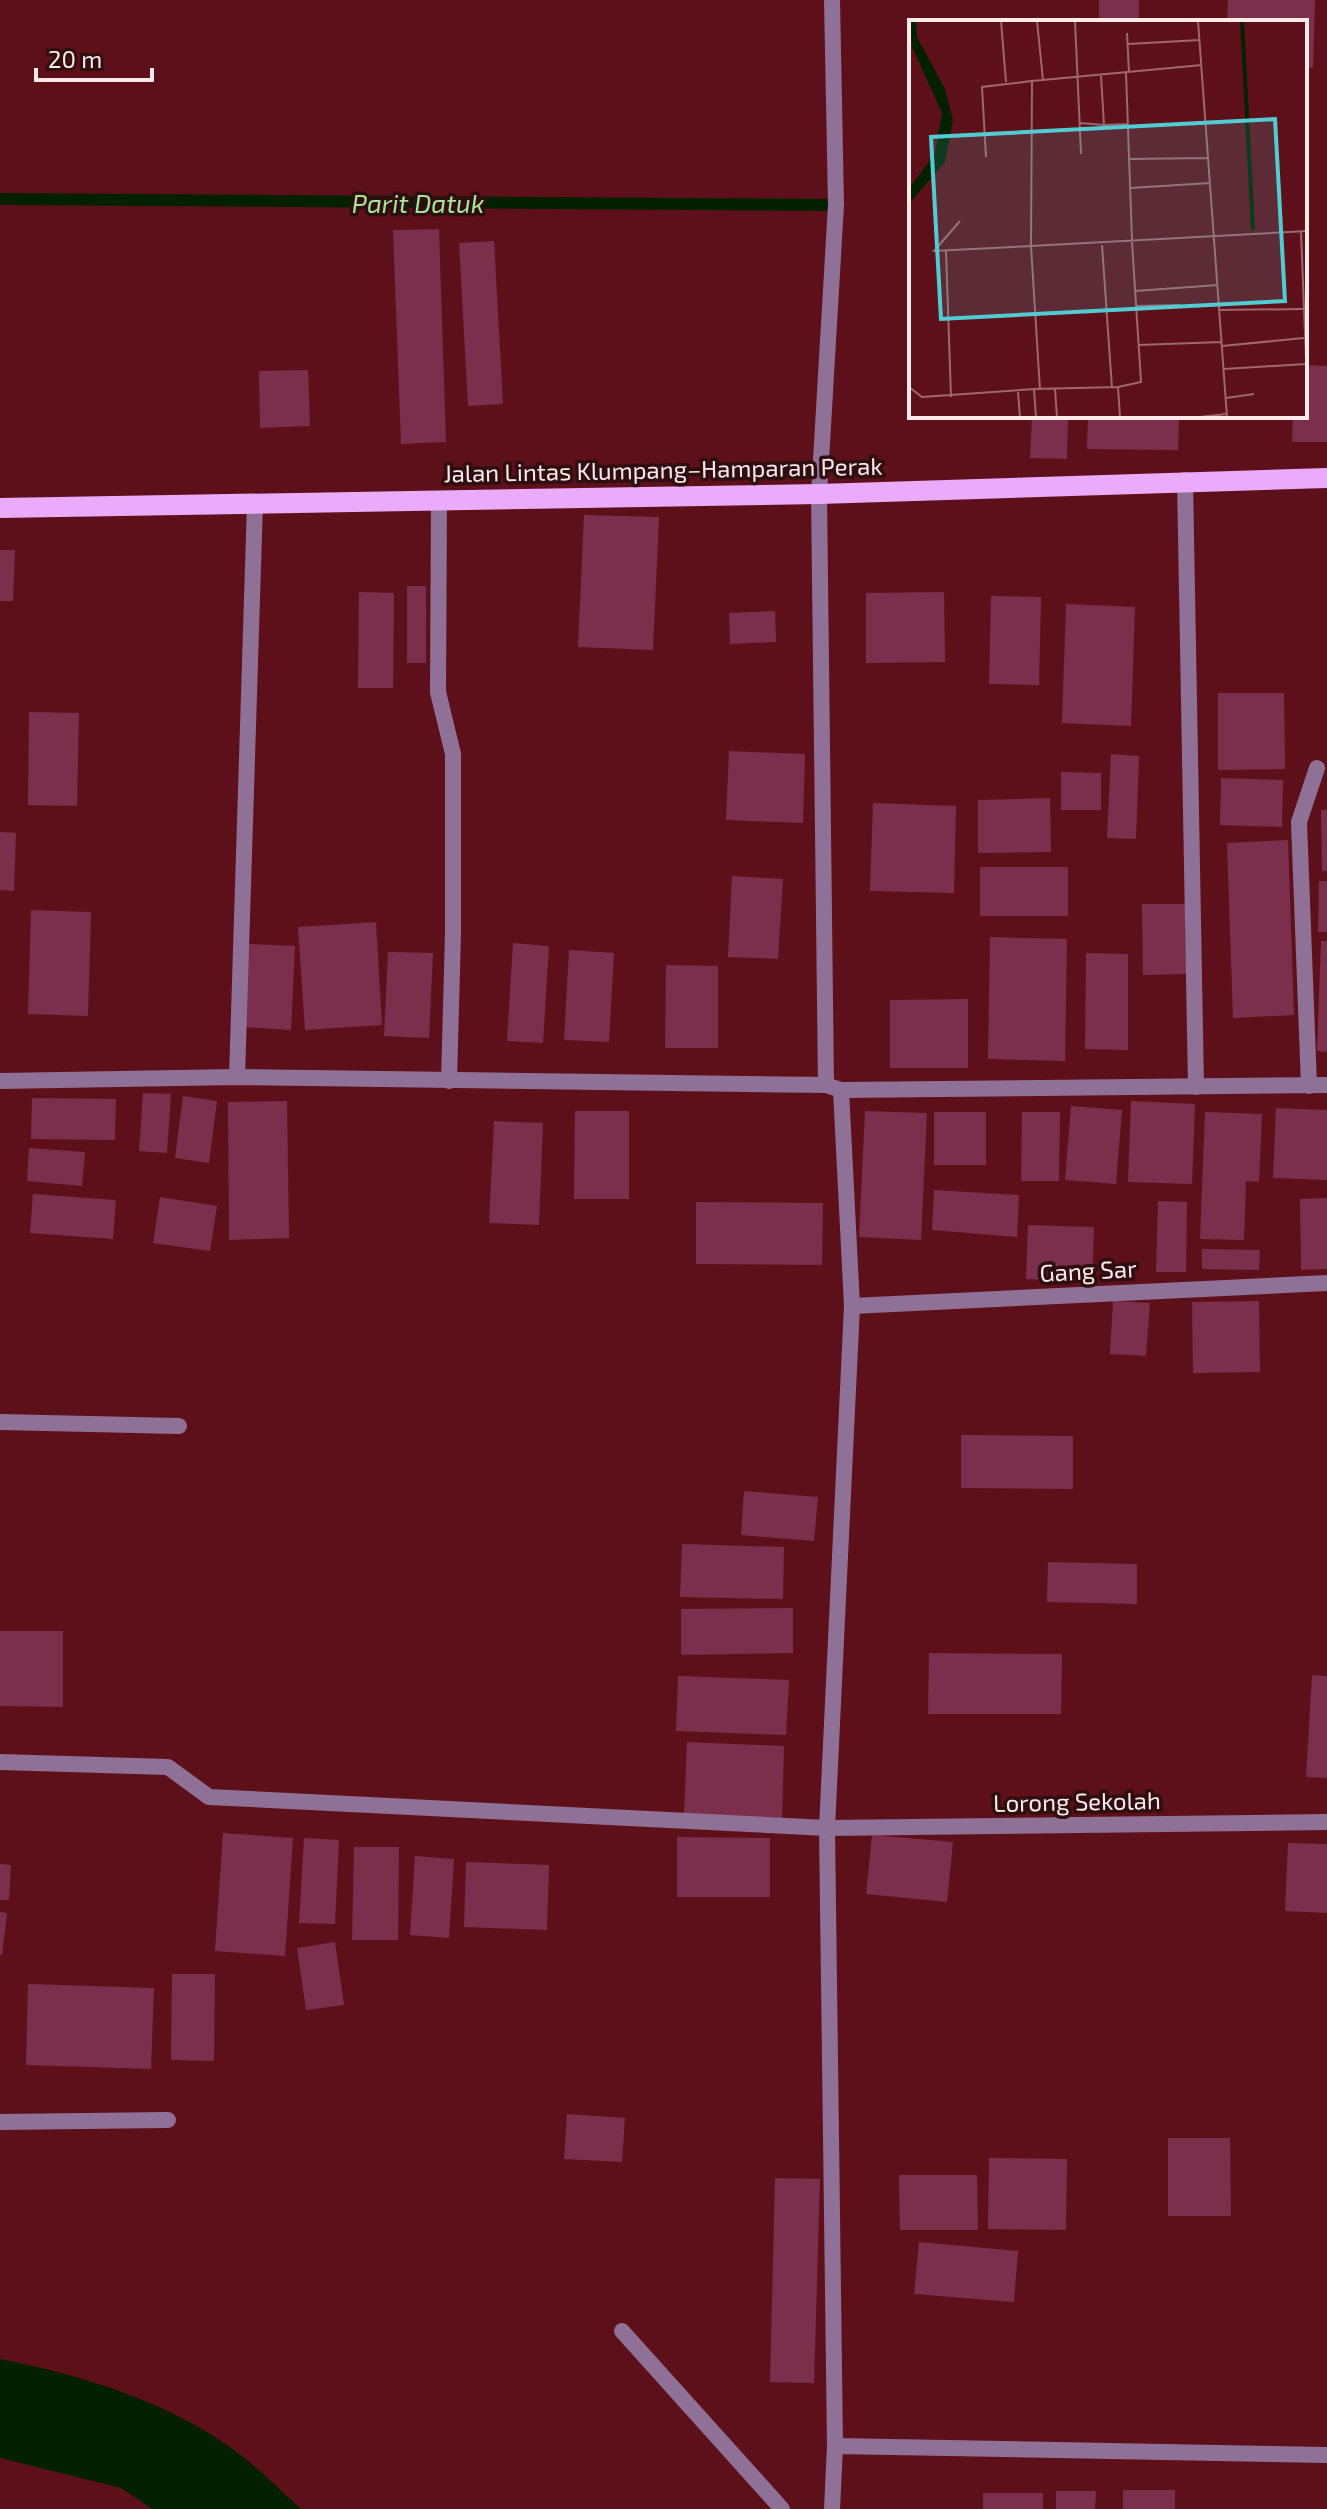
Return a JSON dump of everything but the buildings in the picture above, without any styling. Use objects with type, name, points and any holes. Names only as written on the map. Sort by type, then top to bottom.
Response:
[{"type":"main road","name":"Jalan Lintas Klumpang–Hamparan Perak","points":[[0,508],[819,494],[1185,480],[1327,478]]},
{"type":"street","points":[[832,0],[836,205],[819,494],[834,1088],[852,1306],[827,1828],[835,2446],[832,2509]]},
{"type":"street","points":[[1185,480],[1196,1087]]},
{"type":"street","points":[[439,500],[438,692],[453,754],[449,1081]]},
{"type":"street","points":[[237,1077],[255,503]]},
{"type":"street","points":[[1309,1086],[1299,822],[1317,768]]},
{"type":"street","points":[[0,1081],[237,1077],[834,1088],[1327,1085]]},
{"type":"street","name":"Gang Sar","points":[[852,1306],[1327,1283]]},
{"type":"street","points":[[0,1422],[179,1426]]},
{"type":"street","name":"Lorong Sekolah","points":[[0,1762],[168,1767],[209,1797],[827,1828],[1327,1822]]},
{"type":"street","points":[[0,2122],[168,2120]]},
{"type":"street","points":[[622,2331],[782,2509]]},
{"type":"street","points":[[835,2446],[1327,2455]]},
{"type":"shaded area","points":[[0,2359],[98,2384],[161,2408],[220,2440],[301,2509],[152,2509],[121,2488],[0,2458]]},
{"type":"waterway","name":"Parit Datuk","points":[[0,199],[836,205]]}]
